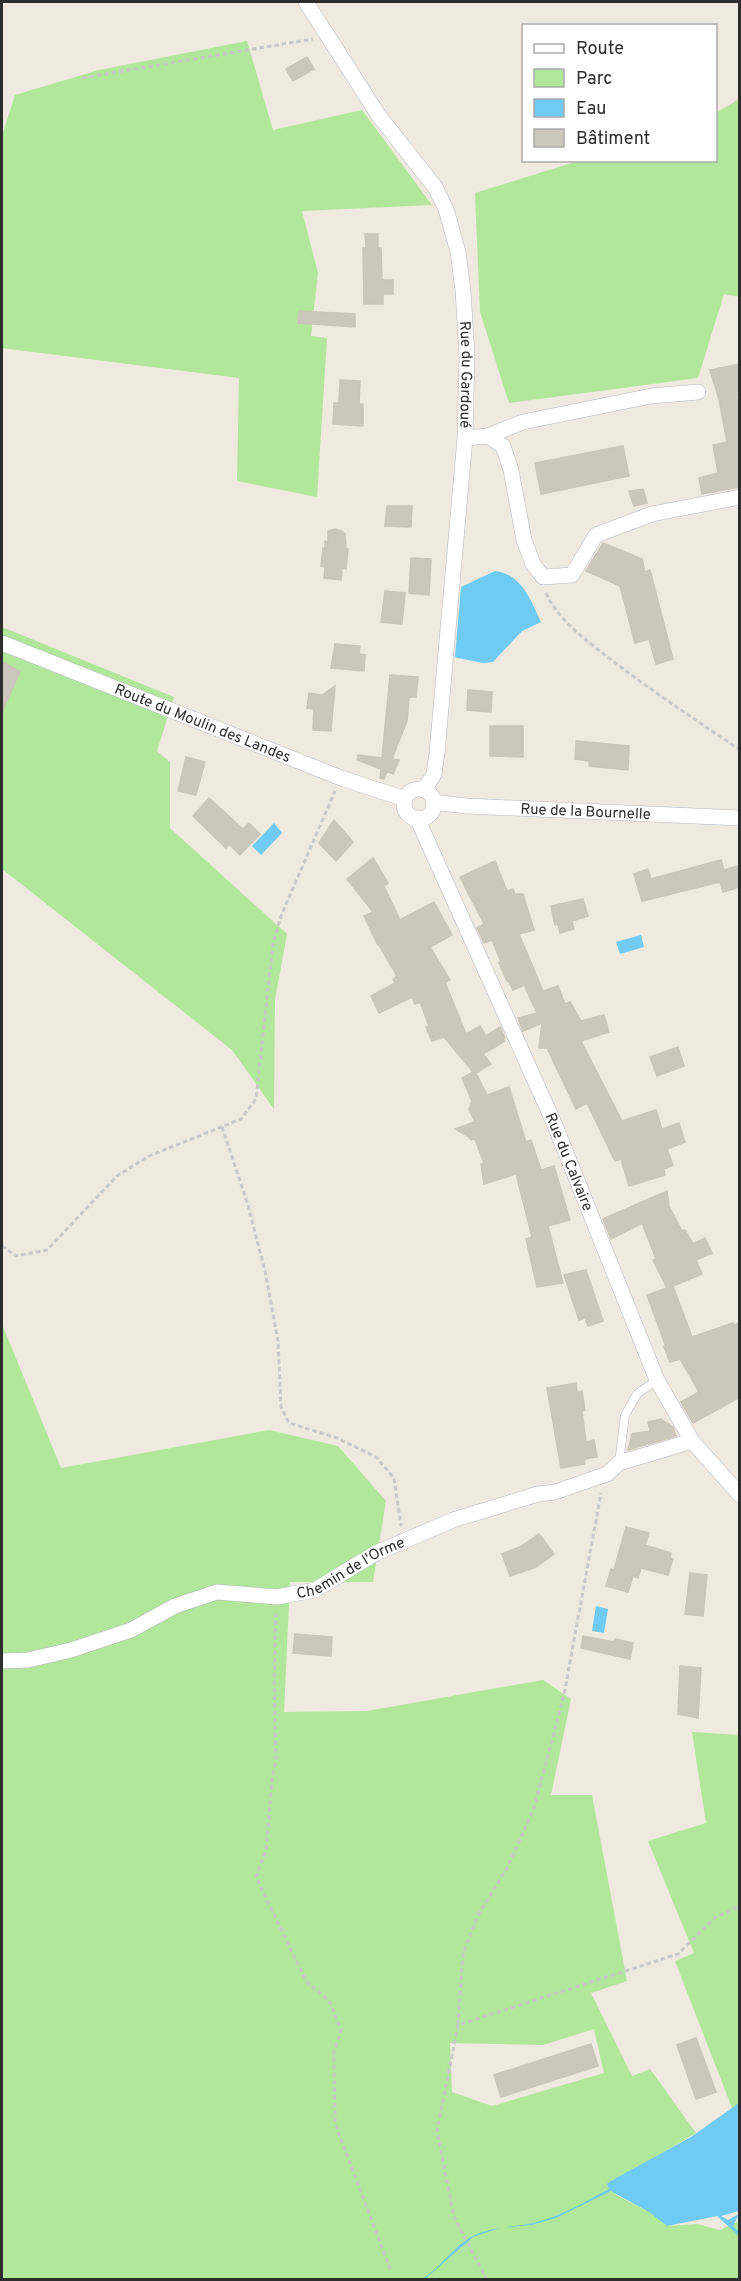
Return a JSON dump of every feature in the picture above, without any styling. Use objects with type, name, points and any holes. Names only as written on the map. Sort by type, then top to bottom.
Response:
[{"type":"street","name":"Rue du Gardoué","points":[[306,2],[326,37],[379,116],[435,188],[446,209],[458,252],[467,356],[465,438],[437,753],[429,796]]},
{"type":"street","points":[[465,438],[488,436],[523,422],[651,396],[698,392]]},
{"type":"street","points":[[488,436],[503,446],[511,470],[524,540],[533,564],[543,577],[572,575],[596,535],[652,514],[740,497]]},
{"type":"street","name":"Route du Moulin des Landes","points":[[2,643],[340,778],[405,799]]},
{"type":"street","points":[[415,790],[429,796],[429,814],[417,818],[406,812],[405,799],[415,790]]},
{"type":"street","name":"Rue de la Bournelle","points":[[429,796],[466,806],[740,818]]},
{"type":"street","name":"Rue du Calvaire","points":[[417,818],[554,1123],[657,1380],[692,1442],[733,1479],[740,1495]]},
{"type":"street","name":"Chemin de l'Orme","points":[[2,1660],[28,1660],[71,1650],[131,1630],[174,1606],[217,1592],[277,1597],[315,1590],[376,1553],[453,1520],[538,1494],[555,1492],[607,1474],[619,1463],[692,1442]]},
{"type":"lane","points":[[619,1463],[625,1415],[637,1394],[657,1380]]},
{"type":"path","points":[[82,78],[326,37]]},
{"type":"path","points":[[543,577],[546,595],[555,610],[578,634],[740,750]]},
{"type":"path","points":[[2,1246],[16,1256],[47,1250],[117,1176],[149,1156],[241,1119],[256,1099],[273,943],[281,916],[340,778]]},
{"type":"path","points":[[222,1127],[248,1205],[265,1271],[278,1341],[281,1407],[289,1423],[337,1437],[376,1457],[394,1478],[398,1520],[405,1540]]},
{"type":"path","points":[[488,2280],[454,2217],[437,2131],[458,2025],[464,1954],[477,1917],[508,1866],[534,1808],[564,1695],[601,1490],[607,1474]]},
{"type":"path","points":[[277,1597],[274,1681],[276,1760],[272,1779],[267,1851],[256,1877],[306,1982],[329,2001],[341,2030],[334,2052],[335,2123],[392,2271]]},
{"type":"path","points":[[458,2025],[678,1954],[716,1917],[740,1906]]},
{"type":"green space","points":[[247,41],[273,130],[362,110],[432,205],[302,211],[318,273],[311,336],[327,338],[317,497],[237,481],[239,378],[2,348],[2,136],[15,95],[99,70]]},
{"type":"green space","points":[[739,99],[739,297],[724,294],[698,378],[509,403],[480,312],[475,193],[575,162],[717,162],[717,112]]},
{"type":"green space","points":[[2,627],[174,697],[157,751],[170,762],[170,828],[287,934],[275,1000],[274,1109],[232,1050],[2,869]]},
{"type":"green space","points":[[2,1324],[61,1468],[269,1430],[338,1446],[386,1501],[373,1582],[290,1582],[284,1712],[367,1711],[543,1680],[571,1699],[551,1795],[592,1795],[627,1981],[591,1993],[632,2076],[650,2069],[696,2133],[607,2185],[616,2195],[649,2212],[667,2226],[697,2224],[720,2230],[739,2221],[739,2279],[2,2279]],"holes":[[[594,2029],[604,2073],[492,2106],[452,2092],[450,2043],[543,2045]]]},
{"type":"green space","points":[[692,1732],[739,1735],[740,2103],[732,2108],[675,1961],[694,1953],[648,1841],[706,1823]]},
{"type":"water","points":[[495,571],[512,577],[519,583],[529,597],[541,622],[522,631],[493,662],[483,663],[455,657],[461,587]]},
{"type":"water","points":[[274,823],[282,833],[261,855],[252,846]]},
{"type":"water","points":[[641,935],[644,947],[620,954],[616,942]]},
{"type":"water","points":[[596,1606],[608,1609],[604,1633],[592,1631]]},
{"type":"water","points":[[739,2103],[739,2211],[721,2216],[728,2220],[739,2214],[733,2226],[739,2232],[739,2236],[717,2216],[667,2226],[649,2212],[611,2191],[556,2218],[532,2225],[504,2228],[525,2225],[572,2209],[609,2189],[607,2184],[691,2137]]},
{"type":"water","points":[[499,2228],[473,2237],[425,2279],[422,2279],[458,2247],[471,2237]]},
{"type":"building","points":[[307,57],[314,69],[293,81],[286,69]]},
{"type":"building","points":[[365,234],[378,234],[382,280],[393,280],[393,294],[383,294],[383,304],[364,304]]},
{"type":"building","points":[[299,311],[355,314],[355,327],[298,323]]},
{"type":"building","points":[[740,364],[740,394],[736,395],[740,412],[740,487],[702,494],[699,478],[718,473],[713,445],[727,442],[719,399],[710,370]]},
{"type":"building","points":[[340,380],[360,381],[359,404],[363,404],[363,426],[333,424],[334,403],[339,403]]},
{"type":"building","points":[[623,446],[629,476],[541,494],[535,463]]},
{"type":"building","points":[[643,489],[647,503],[634,506],[629,491]]},
{"type":"building","points":[[387,506],[412,506],[411,527],[385,526]]},
{"type":"building","points":[[335,529],[345,534],[346,549],[348,549],[346,569],[342,568],[341,580],[324,578],[325,567],[321,566],[325,541],[328,542],[328,531]]},
{"type":"building","points":[[603,543],[642,559],[645,572],[650,570],[673,659],[656,664],[649,639],[635,643],[620,586],[586,571]]},
{"type":"building","points":[[411,558],[431,559],[429,595],[409,593]]},
{"type":"building","points":[[385,591],[405,593],[402,624],[381,622]]},
{"type":"building","points":[[335,644],[360,646],[359,654],[365,655],[364,671],[331,668]]},
{"type":"building","points":[[2,662],[20,671],[2,712]]},
{"type":"building","points":[[390,675],[418,677],[416,697],[409,697],[407,721],[392,759],[399,760],[393,774],[387,771],[384,779],[380,778],[381,769],[357,760],[358,755],[382,758]]},
{"type":"building","points":[[335,686],[331,731],[313,730],[314,709],[307,708],[309,693],[322,695]]},
{"type":"building","points":[[468,690],[492,692],[491,712],[467,710]]},
{"type":"building","points":[[490,726],[523,726],[523,757],[490,756]]},
{"type":"building","points":[[576,741],[629,746],[628,770],[589,766],[589,761],[575,759]]},
{"type":"building","points":[[186,757],[205,762],[196,795],[178,791]]},
{"type":"building","points":[[209,798],[243,829],[249,823],[260,834],[240,855],[229,844],[226,848],[193,816]]},
{"type":"building","points":[[334,820],[353,842],[336,861],[319,843]]},
{"type":"building","points":[[373,858],[388,883],[384,886],[400,920],[434,902],[452,935],[430,947],[450,980],[445,982],[466,1034],[480,1026],[486,1036],[500,1027],[505,1038],[503,1039],[505,1041],[483,1054],[491,1064],[476,1073],[487,1095],[509,1087],[526,1142],[531,1140],[541,1170],[554,1166],[570,1220],[548,1226],[563,1283],[537,1287],[526,1239],[532,1237],[516,1174],[484,1184],[481,1164],[484,1163],[475,1139],[471,1140],[455,1129],[475,1122],[469,1109],[472,1101],[462,1078],[473,1072],[444,1037],[432,1041],[420,1002],[415,1004],[412,997],[379,1013],[371,996],[395,983],[393,979],[397,976],[364,916],[373,912],[347,879]]},
{"type":"building","points":[[721,860],[724,870],[740,865],[740,887],[723,892],[720,882],[642,901],[634,874],[648,869],[651,879]]},
{"type":"building","points":[[495,861],[507,891],[513,889],[515,894],[523,894],[534,930],[519,934],[543,991],[558,986],[565,1004],[570,1002],[581,1021],[604,1015],[609,1032],[581,1041],[622,1121],[656,1110],[662,1129],[679,1123],[685,1142],[667,1149],[673,1165],[664,1169],[665,1175],[629,1186],[621,1159],[615,1161],[587,1103],[576,1109],[547,1048],[539,1048],[542,1023],[523,1031],[518,1018],[537,1013],[524,985],[513,990],[507,981],[492,940],[484,943],[477,928],[484,924],[460,877]]},
{"type":"building","points":[[583,899],[588,916],[572,921],[574,929],[560,933],[558,924],[555,925],[551,906]]},
{"type":"building","points":[[678,1047],[684,1066],[657,1076],[650,1057]]},
{"type":"building","points":[[667,1191],[669,1206],[682,1231],[685,1230],[693,1244],[705,1238],[712,1253],[696,1260],[702,1274],[673,1286],[692,1337],[733,1323],[734,1325],[740,1323],[740,1397],[693,1423],[681,1402],[699,1392],[680,1359],[670,1362],[664,1347],[666,1347],[647,1295],[667,1288],[653,1260],[656,1259],[642,1223],[611,1239],[603,1219]]},
{"type":"building","points":[[586,1270],[603,1321],[588,1326],[585,1318],[579,1320],[564,1275]]},
{"type":"building","points":[[576,1383],[577,1392],[582,1391],[586,1442],[594,1440],[597,1457],[584,1459],[585,1464],[561,1468],[547,1388]]},
{"type":"building","points":[[661,1419],[673,1427],[676,1436],[628,1450],[632,1434],[650,1431],[648,1422]]},
{"type":"building","points":[[626,1527],[649,1533],[645,1545],[671,1553],[670,1558],[673,1559],[668,1575],[641,1568],[638,1578],[633,1576],[628,1592],[606,1586],[611,1569],[614,1570]]},
{"type":"building","points":[[539,1534],[554,1554],[536,1567],[510,1576],[502,1554],[520,1547]]},
{"type":"building","points":[[690,1573],[707,1575],[703,1616],[685,1614]]},
{"type":"building","points":[[295,1634],[332,1637],[331,1656],[293,1653]]},
{"type":"building","points":[[583,1636],[633,1643],[630,1659],[581,1648]]},
{"type":"building","points":[[680,1666],[701,1668],[698,1718],[678,1714]]},
{"type":"building","points":[[696,2038],[716,2092],[696,2099],[677,2045]]},
{"type":"building","points":[[591,2044],[598,2066],[501,2097],[494,2075]]}]
